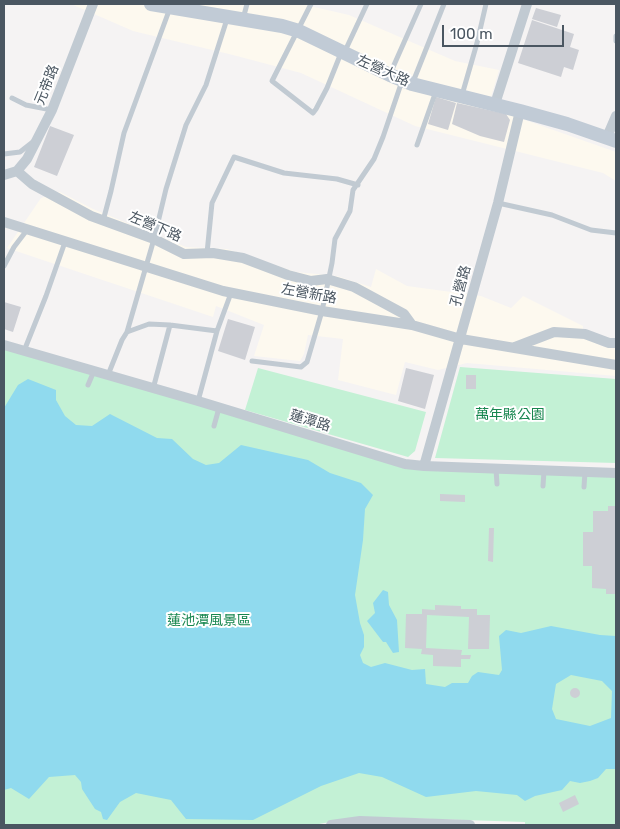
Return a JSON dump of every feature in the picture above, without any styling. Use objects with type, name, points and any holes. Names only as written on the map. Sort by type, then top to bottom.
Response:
[{"type":"street","name":"元帝路","points":[[17,171],[27,159],[52,110],[93,4]]},
{"type":"street","name":"左營大路","points":[[151,4],[178,7],[228,18],[282,26],[298,31],[401,80],[495,104],[612,139]]},
{"type":"street","points":[[495,104],[527,4]]},
{"type":"street","name":"孔營路","points":[[424,466],[498,203],[520,111]]},
{"type":"street","points":[[612,139],[616,116]]},
{"type":"street","points":[[4,175],[17,171]]},
{"type":"street","name":"左營下路","points":[[17,171],[32,184],[91,216],[154,239],[184,254],[243,258],[288,275],[311,281],[327,280],[354,287],[404,314],[412,325]]},
{"type":"street","name":"左營新路","points":[[4,222],[146,268],[231,293],[322,311],[412,325],[461,338],[616,365]]},
{"type":"street","points":[[514,347],[554,332],[585,334],[609,343],[616,343]]},
{"type":"street","name":"蓮潭路","points":[[4,344],[405,464],[616,473]]},
{"type":"street","points":[[330,825],[360,820],[470,825]]},
{"type":"lane","points":[[242,20],[248,4]]},
{"type":"lane","points":[[311,4],[272,81],[313,113],[367,4]]},
{"type":"lane","points":[[252,361],[301,368],[307,362],[322,311],[335,239],[350,211],[353,190],[370,167],[380,144],[401,80],[420,4]]},
{"type":"lane","points":[[401,80],[444,4]]},
{"type":"lane","points":[[461,96],[477,43],[486,4]]},
{"type":"lane","points":[[103,220],[124,132],[178,7]]},
{"type":"lane","points":[[108,375],[127,332],[154,239],[166,189],[186,125],[206,85],[228,18]]},
{"type":"lane","points":[[616,36],[616,41]]},
{"type":"lane","points":[[417,145],[436,90]]},
{"type":"lane","points":[[12,98],[26,105],[52,110]]},
{"type":"lane","points":[[4,154],[20,152],[38,138]]},
{"type":"lane","points":[[206,254],[212,203],[234,157],[284,173],[337,179],[358,185]]},
{"type":"lane","points":[[498,203],[552,215],[591,230],[616,234]]},
{"type":"lane","points":[[4,266],[26,230]]},
{"type":"lane","points":[[24,351],[65,242]]},
{"type":"lane","points":[[198,401],[217,331],[231,293]]},
{"type":"lane","points":[[127,332],[149,324],[217,331]]},
{"type":"lane","points":[[153,388],[170,325]]},
{"type":"lane","points":[[88,385],[94,371]]},
{"type":"lane","points":[[214,426],[220,408]]},
{"type":"lane","points":[[496,469],[496,484]]},
{"type":"lane","points":[[543,486],[544,470]]},
{"type":"lane","points":[[584,487],[585,472]]},
{"type":"shaded area","points":[[71,4],[301,4],[349,15],[455,61],[499,70],[488,107],[616,152],[616,181],[603,173],[415,126],[301,73],[133,31]]},
{"type":"shaded area","points":[[60,192],[93,209],[186,247],[227,249],[296,272],[337,276],[371,287],[376,269],[407,286],[481,296],[511,308],[523,296],[583,326],[583,337],[604,347],[616,346],[616,376],[467,363],[438,370],[405,362],[396,395],[338,380],[343,339],[308,335],[304,354],[300,361],[254,356],[264,325],[216,306],[213,317],[7,248],[41,198]]},
{"type":"green space","name":"蓮池潭風景區","points":[[4,346],[411,469],[616,476],[616,825],[525,825],[525,822],[373,817],[314,825],[4,824]]},
{"type":"green space","name":"萬年縣公園","points":[[460,367],[616,379],[616,463],[435,458]]},
{"type":"green space","points":[[258,368],[426,412],[415,451],[408,457],[245,410]]},
{"type":"water","name":"蓮池潭風景區","points":[[28,379],[56,390],[56,400],[65,416],[76,425],[92,426],[110,414],[157,438],[172,439],[193,459],[206,465],[219,463],[241,445],[308,460],[330,473],[361,483],[373,495],[365,509],[363,540],[355,595],[364,635],[364,647],[360,655],[363,663],[371,667],[385,663],[412,670],[425,669],[426,684],[445,687],[452,683],[468,683],[472,676],[478,672],[499,675],[502,670],[499,636],[506,630],[521,633],[551,626],[616,636],[616,769],[606,769],[598,778],[590,781],[580,783],[570,781],[562,790],[535,796],[525,801],[517,795],[476,791],[426,797],[382,777],[359,773],[321,786],[253,820],[186,819],[171,800],[136,793],[120,802],[107,820],[103,819],[101,812],[95,809],[82,789],[81,782],[75,775],[49,777],[29,799],[11,788],[4,790],[4,408],[18,385]],"holes":[[[571,675],[602,681],[612,691],[611,718],[590,726],[556,719],[552,709],[556,684]]]},
{"type":"water","points":[[383,590],[388,592],[389,605],[397,620],[399,652],[393,653],[386,642],[383,642],[367,621],[375,613],[373,603]]},
{"type":"building","points":[[536,8],[561,15],[557,27],[532,19]]},
{"type":"building","points":[[532,20],[574,34],[570,47],[579,50],[573,70],[564,67],[561,77],[518,63]]},
{"type":"building","points":[[436,97],[456,103],[448,130],[428,124]]},
{"type":"building","points":[[457,103],[506,114],[510,120],[504,142],[480,136],[452,124]]},
{"type":"building","points":[[50,126],[74,135],[57,176],[34,167]]},
{"type":"building","points":[[4,302],[21,307],[13,332],[4,329]]},
{"type":"building","points":[[228,319],[255,327],[245,360],[218,351]]},
{"type":"building","points":[[406,368],[434,375],[425,409],[398,401]]},
{"type":"building","points":[[466,375],[476,375],[476,389],[466,389]]},
{"type":"building","points":[[440,494],[465,495],[465,502],[440,501]]},
{"type":"building","points":[[608,506],[616,506],[616,594],[606,594],[606,589],[592,588],[592,566],[583,566],[583,532],[593,532],[593,511],[608,511]]},
{"type":"building","points":[[489,528],[494,528],[493,562],[488,561]]},
{"type":"building","points":[[435,605],[461,606],[461,609],[477,609],[477,615],[490,615],[489,649],[468,649],[469,617],[427,615],[426,648],[462,650],[461,655],[471,655],[470,659],[461,659],[461,667],[433,666],[433,655],[421,654],[422,649],[405,648],[406,614],[422,614],[422,609],[435,610]]},
{"type":"building","points":[[575,688],[580,693],[575,698],[570,693]]},
{"type":"building","points":[[575,795],[579,804],[563,812],[559,803]]}]
